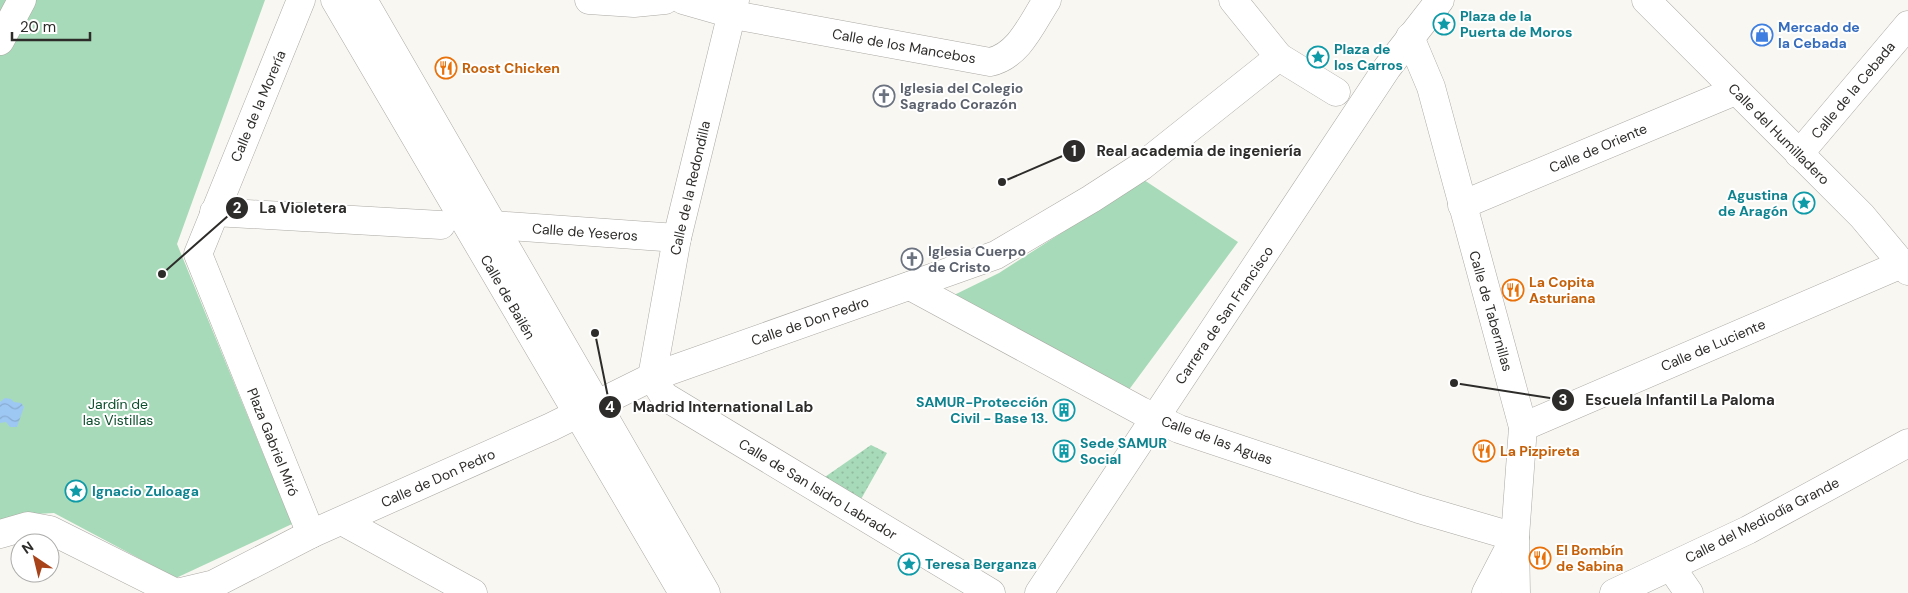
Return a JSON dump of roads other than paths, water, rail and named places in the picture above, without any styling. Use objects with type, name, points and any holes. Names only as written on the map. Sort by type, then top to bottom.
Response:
[{"type":"street","points":[[0,41],[22,0]]},
{"type":"street","name":"Calle de la Morería","points":[[214,212],[301,0]]},
{"type":"street","name":"Calle de Bailén","points":[[335,0],[587,408],[706,593]]},
{"type":"street","name":"Calle de Bailén","points":[[363,0],[493,225],[683,593]]},
{"type":"street","points":[[589,0],[634,3],[665,0]]},
{"type":"street","name":"Calle de los Mancebos","points":[[683,0],[733,7],[990,62],[1003,59],[1013,52],[1047,0]]},
{"type":"street","points":[[1232,0],[1279,57],[1336,92]]},
{"type":"street","points":[[1410,37],[1440,0]]},
{"type":"street","name":"Calle del Humilladero","points":[[1646,0],[1862,216],[1905,267]]},
{"type":"street","name":"Calle de la Redondilla","points":[[652,377],[677,238],[733,7]]},
{"type":"street","name":"Calle de la Cebada","points":[[1799,154],[1908,26]]},
{"type":"street","name":"Calle de Tabernillas","points":[[1410,37],[1431,87],[1523,427],[1515,537],[1516,593]]},
{"type":"street","name":"Carrera de San Francisco","points":[[1039,593],[1410,37]]},
{"type":"street","name":"Calle de Don Pedro","points":[[311,534],[652,377],[996,255],[1091,199],[1142,166],[1279,57]]},
{"type":"street","name":"Calle de Oriente","points":[[1462,205],[1735,91]]},
{"type":"street","points":[[214,212],[441,225]]},
{"type":"street","name":"Plaza Gabriel Miró","points":[[214,212],[198,254],[311,534]]},
{"type":"street","name":"Calle de Yeseros","points":[[493,225],[677,238]]},
{"type":"street","name":"Calle de Luciente","points":[[1523,427],[1905,267]]},
{"type":"street","name":"Calle de las Aguas","points":[[910,286],[1154,418],[1178,429],[1392,500],[1515,537]]},
{"type":"street","name":"Calle de San Isidro Labrador","points":[[652,377],[664,396],[992,593]]},
{"type":"street","name":"Calle del Mediodía Grande","points":[[1614,593],[1748,530],[1908,443]]},
{"type":"street","points":[[342,521],[473,593]]},
{"type":"street","points":[[0,534],[28,526],[50,530],[176,593],[214,584],[311,534]]},
{"type":"street","points":[[1486,593],[1515,537]]},
{"type":"street","points":[[1672,567],[1690,593]]},
{"type":"water","points":[[5,398],[21,403],[24,407],[17,427],[10,427],[6,422],[0,423],[0,402]]},
{"type":"place","name":"Plaza de la Puerta de Moros","points":[[1444,24]]},
{"type":"place","name":"Mercado de la Cebada","points":[[1762,35]]},
{"type":"place","name":"Plaza de los Carros","points":[[1318,57]]},
{"type":"place","name":"Roost Chicken","points":[[446,68]]},
{"type":"place","name":"Iglesia del Colegio Sagrado Corazón","points":[[884,96]]},
{"type":"place","name":"Real academia de ingeniería","points":[[1002,182]]},
{"type":"place","name":"Agustina de Aragón","points":[[1804,203]]},
{"type":"place","name":"Iglesia Cuerpo de Cristo","points":[[912,259]]},
{"type":"place","name":"La Violetera","points":[[162,274]]},
{"type":"place","name":"La Copita Asturiana","points":[[1513,290]]},
{"type":"place","name":"Madrid International Lab","points":[[595,333]]},
{"type":"place","name":"Escuela Infantil La Paloma","points":[[1454,383]]},
{"type":"place","name":"SAMUR-Protección Civil - Base 13.","points":[[1064,410]]},
{"type":"place","name":"Sede SAMUR Social","points":[[1064,451]]},
{"type":"place","name":"La Pizpireta","points":[[1484,451]]},
{"type":"place","name":"Ignacio Zuloaga","points":[[76,491]]},
{"type":"place","name":"El Bombín de Sabina","points":[[1540,558]]},
{"type":"place","name":"Teresa Berganza","points":[[909,564]]},
{"type":"park label","name":"Jardín de las Vistillas","points":[[118,412]]}]
